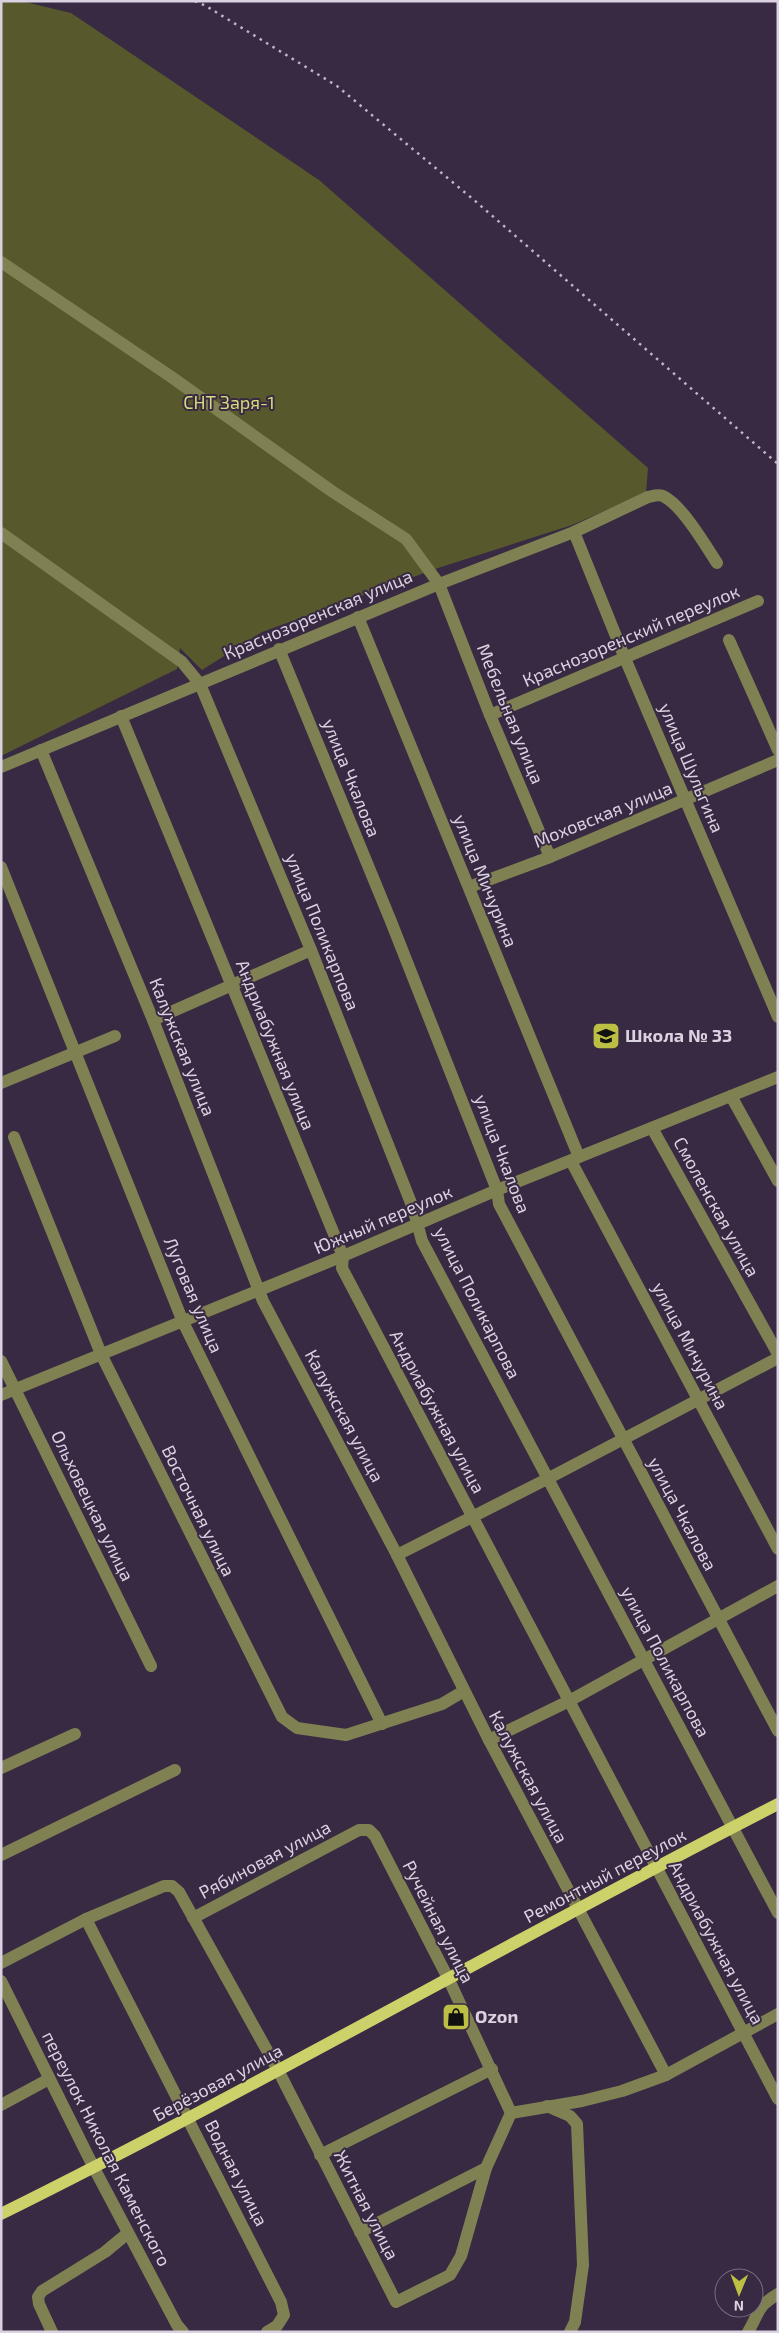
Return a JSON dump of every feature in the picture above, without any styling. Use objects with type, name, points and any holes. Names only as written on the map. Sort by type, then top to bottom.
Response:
[{"type":"main road","name":"Ремонтный переулок","points":[[449,1980],[578,1909],[778,1804]]},
{"type":"main road","name":"Берёзовая улица","points":[[1,2214],[279,2072],[449,1980]]},
{"type":"street","name":"Мебельная улица","points":[[1,262],[170,376],[333,492],[406,540],[439,584],[490,716],[550,857]]},
{"type":"street","name":"Краснозоренская улица","points":[[1,767],[279,649],[574,532],[648,497],[657,495],[664,497],[676,507],[699,534],[717,563]]},
{"type":"street","name":"улица Шульгина","points":[[574,532],[624,656],[778,1017]]},
{"type":"street","name":"улица Поликарпова","points":[[1,533],[182,662],[200,684],[311,950],[413,1208],[422,1242],[549,1478],[778,1914]]},
{"type":"street","name":"Краснозоренский переулок","points":[[490,716],[624,656],[758,601]]},
{"type":"street","name":"улица Мичурина","points":[[358,617],[468,887],[575,1159],[778,1549]]},
{"type":"street","points":[[729,640],[778,750]]},
{"type":"street","name":"улица Чкалова","points":[[279,649],[387,910],[497,1190],[499,1204],[778,1731]]},
{"type":"street","name":"Андриабужная улица","points":[[121,716],[343,1256],[342,1268],[778,2099]]},
{"type":"street","name":"Калужская улица","points":[[41,750],[153,1020],[259,1290],[397,1555],[489,1740],[666,2075]]},
{"type":"street","name":"Моховская улица","points":[[468,887],[550,857],[778,760]]},
{"type":"street","name":"Луговая улица","points":[[1,868],[183,1322],[382,1724]]},
{"type":"street","points":[[153,1020],[311,950]]},
{"type":"street","points":[[1,1083],[115,1036]]},
{"type":"street","name":"Южный переулок","points":[[1,1395],[183,1322],[497,1190],[778,1076]]},
{"type":"street","points":[[731,1096],[778,1181]]},
{"type":"street","name":"Смоленская улица","points":[[652,1128],[778,1356]]},
{"type":"street","name":"Восточная улица","points":[[14,1138],[101,1354],[282,1717],[297,1728],[314,1732],[346,1735],[442,1704],[464,1691]]},
{"type":"street","points":[[397,1555],[624,1439],[778,1356]]},
{"type":"street","name":"Ольховецкая улица","points":[[1,1361],[151,1666]]},
{"type":"street","points":[[489,1740],[569,1701],[778,1586]]},
{"type":"street","points":[[1,1768],[75,1734]]},
{"type":"street","points":[[1,1855],[175,1770]]},
{"type":"street","name":"Рябиновая улица","points":[[1,1963],[86,1919],[164,1886],[172,1886],[179,1892],[193,1918],[360,1830],[369,1830]]},
{"type":"street","name":"Ручейная улица","points":[[369,1830],[375,1836],[449,1980],[511,2113]]},
{"type":"street","name":"Житная улица","points":[[193,1918],[279,2072],[396,2302],[450,2275],[461,2256],[486,2168],[511,2113]]},
{"type":"street","name":"Водная улица","points":[[86,1919],[281,2302],[284,2315],[277,2326],[267,2332]]},
{"type":"street","name":"переулок Николая Каменского","points":[[1,1981],[94,2168],[183,2332]]},
{"type":"street","points":[[511,2113],[590,2099],[666,2075],[778,2014]]},
{"type":"street","points":[[320,2155],[492,2069]]},
{"type":"street","points":[[1,2105],[49,2079]]},
{"type":"street","points":[[546,2106],[570,2116],[577,2124],[583,2265],[575,2322],[570,2332]]},
{"type":"street","points":[[360,2232],[486,2168]]},
{"type":"street","points":[[52,2332],[39,2304],[38,2297],[42,2292],[105,2252],[128,2233]]},
{"type":"street","points":[[748,2332],[756,2320],[760,2307],[778,2294]]},
{"type":"street","points":[[756,2320],[760,2332]]},
{"type":"green space","name":"СНТ Заря-1","points":[[1,1],[21,1],[71,13],[319,180],[648,468],[646,493],[572,525],[438,568],[262,632],[202,670],[180,648],[177,669],[1,756]]},
{"type":"railway","points":[[195,1],[337,86],[474,200],[778,464]]},
{"type":"place","name":"Школа № 33","points":[[606,1036]]},
{"type":"place","name":"Ozon","points":[[456,2017]]}]
